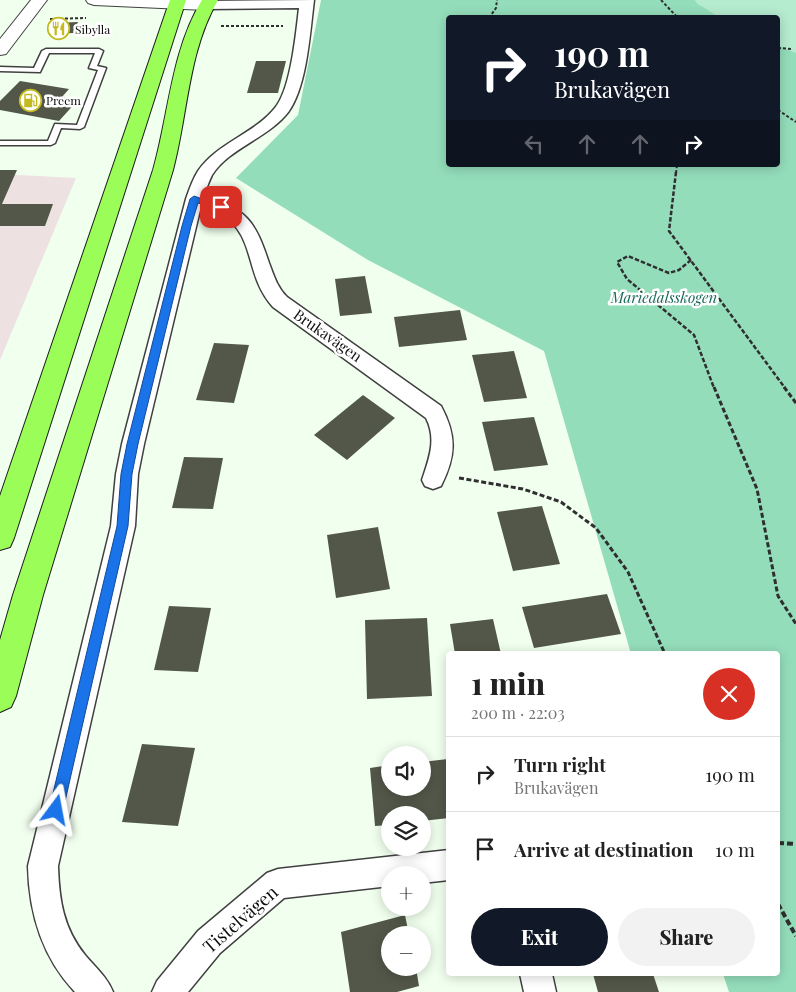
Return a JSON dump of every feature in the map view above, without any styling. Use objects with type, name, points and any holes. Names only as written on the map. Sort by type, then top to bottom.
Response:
[{"type":"highway","points":[[0,538],[177,2]]},
{"type":"highway","points":[[0,696],[28,595],[163,170],[174,126],[178,92],[197,26],[208,3]]},
{"type":"street","points":[[0,50],[39,0]]},
{"type":"street","points":[[94,0],[208,3],[306,2],[301,48],[290,96],[282,110],[266,126],[219,158],[204,173],[194,199],[133,444],[127,474],[123,526],[43,866],[43,895],[54,937],[67,959],[97,992]]},
{"type":"street","name":"Brukavägen","points":[[194,199],[232,212],[244,222],[251,232],[270,292],[280,302],[434,412],[440,423],[444,438],[433,480]]},
{"type":"street","name":"Tistelvägen","points":[[168,992],[209,942],[278,884],[446,865]]},
{"type":"street","points":[[536,976],[540,992]]},
{"type":"lane","points":[[0,69],[37,70],[46,51],[100,51],[93,68],[102,68],[80,127],[58,126],[51,142],[0,143]]},
{"type":"path","points":[[491,15],[496,8],[496,0]]},
{"type":"path","points":[[661,0],[675,15]]},
{"type":"path","points":[[780,48],[792,49]]},
{"type":"path","points":[[780,111],[796,122]]},
{"type":"path","points":[[677,167],[670,231],[796,403]]},
{"type":"path","points":[[691,260],[679,270],[669,273],[628,256],[617,262],[627,279],[694,335],[703,362],[756,489],[778,596],[796,624]]},
{"type":"path","points":[[440,454],[459,479],[523,489],[561,502],[596,528],[628,572],[663,651]]},
{"type":"path","points":[[780,843],[796,844]]},
{"type":"path","points":[[780,908],[796,936]]},
{"type":"shaded area","points":[[0,174],[76,178],[0,360]]},
{"type":"green space","name":"Mariedalsskogen","points":[[321,0],[695,0],[716,15],[446,15],[446,167],[780,167],[780,46],[796,53],[796,992],[729,992],[724,976],[780,976],[780,651],[630,651],[544,351],[368,260],[236,178],[298,115]]},
{"type":"green space","points":[[695,0],[796,0],[796,53],[780,46],[780,15],[719,15],[703,8]]},
{"type":"building","points":[[78,22],[74,33],[49,34],[53,23]]},
{"type":"building","points":[[256,61],[286,61],[278,93],[247,93]]},
{"type":"building","points":[[20,81],[69,89],[62,97],[78,100],[59,121],[0,110],[0,101]]},
{"type":"building","points":[[0,170],[17,170],[2,204],[53,204],[45,226],[0,226]]},
{"type":"building","points":[[365,276],[372,313],[340,316],[335,279]]},
{"type":"building","points":[[460,310],[467,340],[399,347],[394,317]]},
{"type":"building","points":[[214,343],[249,345],[234,403],[196,400]]},
{"type":"building","points":[[514,351],[527,398],[484,402],[472,355]]},
{"type":"building","points":[[363,395],[395,418],[347,460],[314,435]]},
{"type":"building","points":[[534,417],[548,465],[494,471],[482,422]]},
{"type":"building","points":[[184,457],[223,458],[213,509],[172,508]]},
{"type":"building","points":[[542,506],[560,564],[513,571],[497,512]]},
{"type":"building","points":[[378,527],[390,589],[336,598],[327,535]]},
{"type":"building","points":[[607,594],[621,634],[534,648],[522,607]]},
{"type":"building","points":[[169,606],[211,608],[198,672],[154,670]]},
{"type":"building","points":[[427,618],[432,696],[367,699],[365,620]]},
{"type":"building","points":[[493,619],[500,651],[454,651],[450,624]]},
{"type":"building","points":[[142,744],[195,748],[178,826],[122,822]]},
{"type":"building","points":[[446,759],[446,818],[431,820],[431,806],[381,806],[381,826],[375,826],[370,768],[381,766],[381,796],[431,796],[431,761]]},
{"type":"building","points":[[405,916],[407,926],[381,926],[381,976],[417,976],[419,986],[397,992],[350,992],[341,932]]},
{"type":"building","points":[[594,976],[654,976],[659,992],[598,992]]},
{"type":"place","name":"Sibylla","points":[[59,29]]},
{"type":"place","name":"Preem","points":[[30,100]]},
{"type":"route","points":[[56,810],[123,526],[127,474],[133,444],[186,226],[194,199],[221,207]]}]
